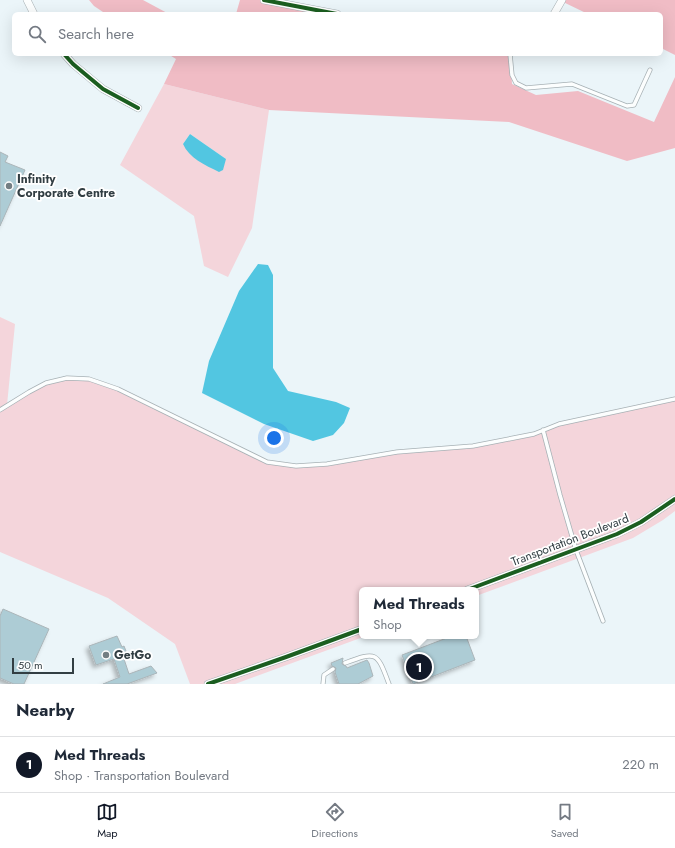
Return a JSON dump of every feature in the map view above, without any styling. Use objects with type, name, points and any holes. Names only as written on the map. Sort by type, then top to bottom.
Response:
[{"type":"street","points":[[27,0],[33,12]]},
{"type":"street","points":[[264,0],[327,12]]},
{"type":"street","points":[[555,12],[562,0]]},
{"type":"street","points":[[66,56],[73,64],[103,89],[138,108]]},
{"type":"street","name":"Transportation Boulevard","points":[[475,587],[576,550],[630,528],[675,499]]},
{"type":"street","points":[[208,684],[286,657],[359,629]]},
{"type":"lane","points":[[510,56],[512,75],[516,83],[526,88],[572,84],[627,106],[634,104],[650,70]]},
{"type":"lane","points":[[0,410],[28,392],[46,383],[67,378],[89,379],[118,389],[267,462],[296,466],[327,464],[398,452],[473,446],[534,434],[559,424],[590,416],[675,399]]},
{"type":"lane","points":[[543,430],[576,550],[603,621]]},
{"type":"lane","points":[[345,663],[362,656],[370,655],[377,658],[381,662],[389,684]]},
{"type":"lane","points":[[323,684],[322,680],[324,675],[333,668]]},
{"type":"shaded area","points":[[89,0],[143,0],[165,12],[103,12],[94,6]]},
{"type":"shaded area","points":[[240,0],[264,0],[327,12],[237,12]]},
{"type":"shaded area","points":[[675,0],[675,55],[663,49],[663,12],[584,12],[561,1]]},
{"type":"shaded area","points":[[171,56],[510,56],[512,84],[536,95],[578,91],[654,122],[675,77],[675,148],[627,161],[509,122],[269,110],[164,84],[176,59]]},
{"type":"shaded area","points":[[164,84],[269,110],[252,228],[228,277],[204,266],[194,216],[120,165]],"holes":[[[190,134],[226,159],[183,144]]]},
{"type":"shaded area","points":[[0,317],[15,324],[7,405],[46,383],[67,378],[89,379],[118,389],[267,462],[296,466],[327,464],[397,452],[473,446],[534,434],[559,424],[675,399],[675,511],[663,520],[633,538],[479,595],[479,587],[359,587],[359,639],[235,684],[190,684],[175,644],[108,598],[0,552]]},
{"type":"water","points":[[190,134],[226,159],[223,170],[219,172],[208,167],[189,153],[183,144]]},
{"type":"water","points":[[258,264],[268,265],[273,275],[273,368],[288,391],[336,402],[350,408],[344,423],[333,435],[313,441],[264,424],[202,393],[209,361],[239,291]]},
{"type":"building","name":"Infinity Corporate Centre","points":[[0,152],[8,156],[5,162],[25,170],[0,226]]},
{"type":"building","points":[[3,609],[49,629],[24,684],[14,684],[0,678],[0,616]]},
{"type":"building","points":[[117,636],[122,647],[124,646],[126,651],[123,656],[129,674],[151,666],[157,673],[127,684],[103,684],[120,677],[114,659],[96,665],[89,646]]},
{"type":"building","points":[[444,639],[467,639],[475,660],[413,684],[402,655]]},
{"type":"building","points":[[343,658],[342,664],[347,668],[367,660],[373,676],[358,684],[339,684],[335,672],[336,668],[332,666],[331,663]]},
{"type":"cycle path","points":[[264,0],[327,12]]},
{"type":"cycle path","points":[[66,56],[73,64],[103,89],[138,108]]},
{"type":"cycle path","points":[[475,587],[617,534],[641,522],[675,499]]},
{"type":"cycle path","points":[[208,684],[359,630]]},
{"type":"place","name":"Infinity Corporate Centre","points":[[9,186]]},
{"type":"place","name":"GetGo","points":[[106,655]]},
{"type":"place","name":"Med Threads","points":[[419,667]]}]
